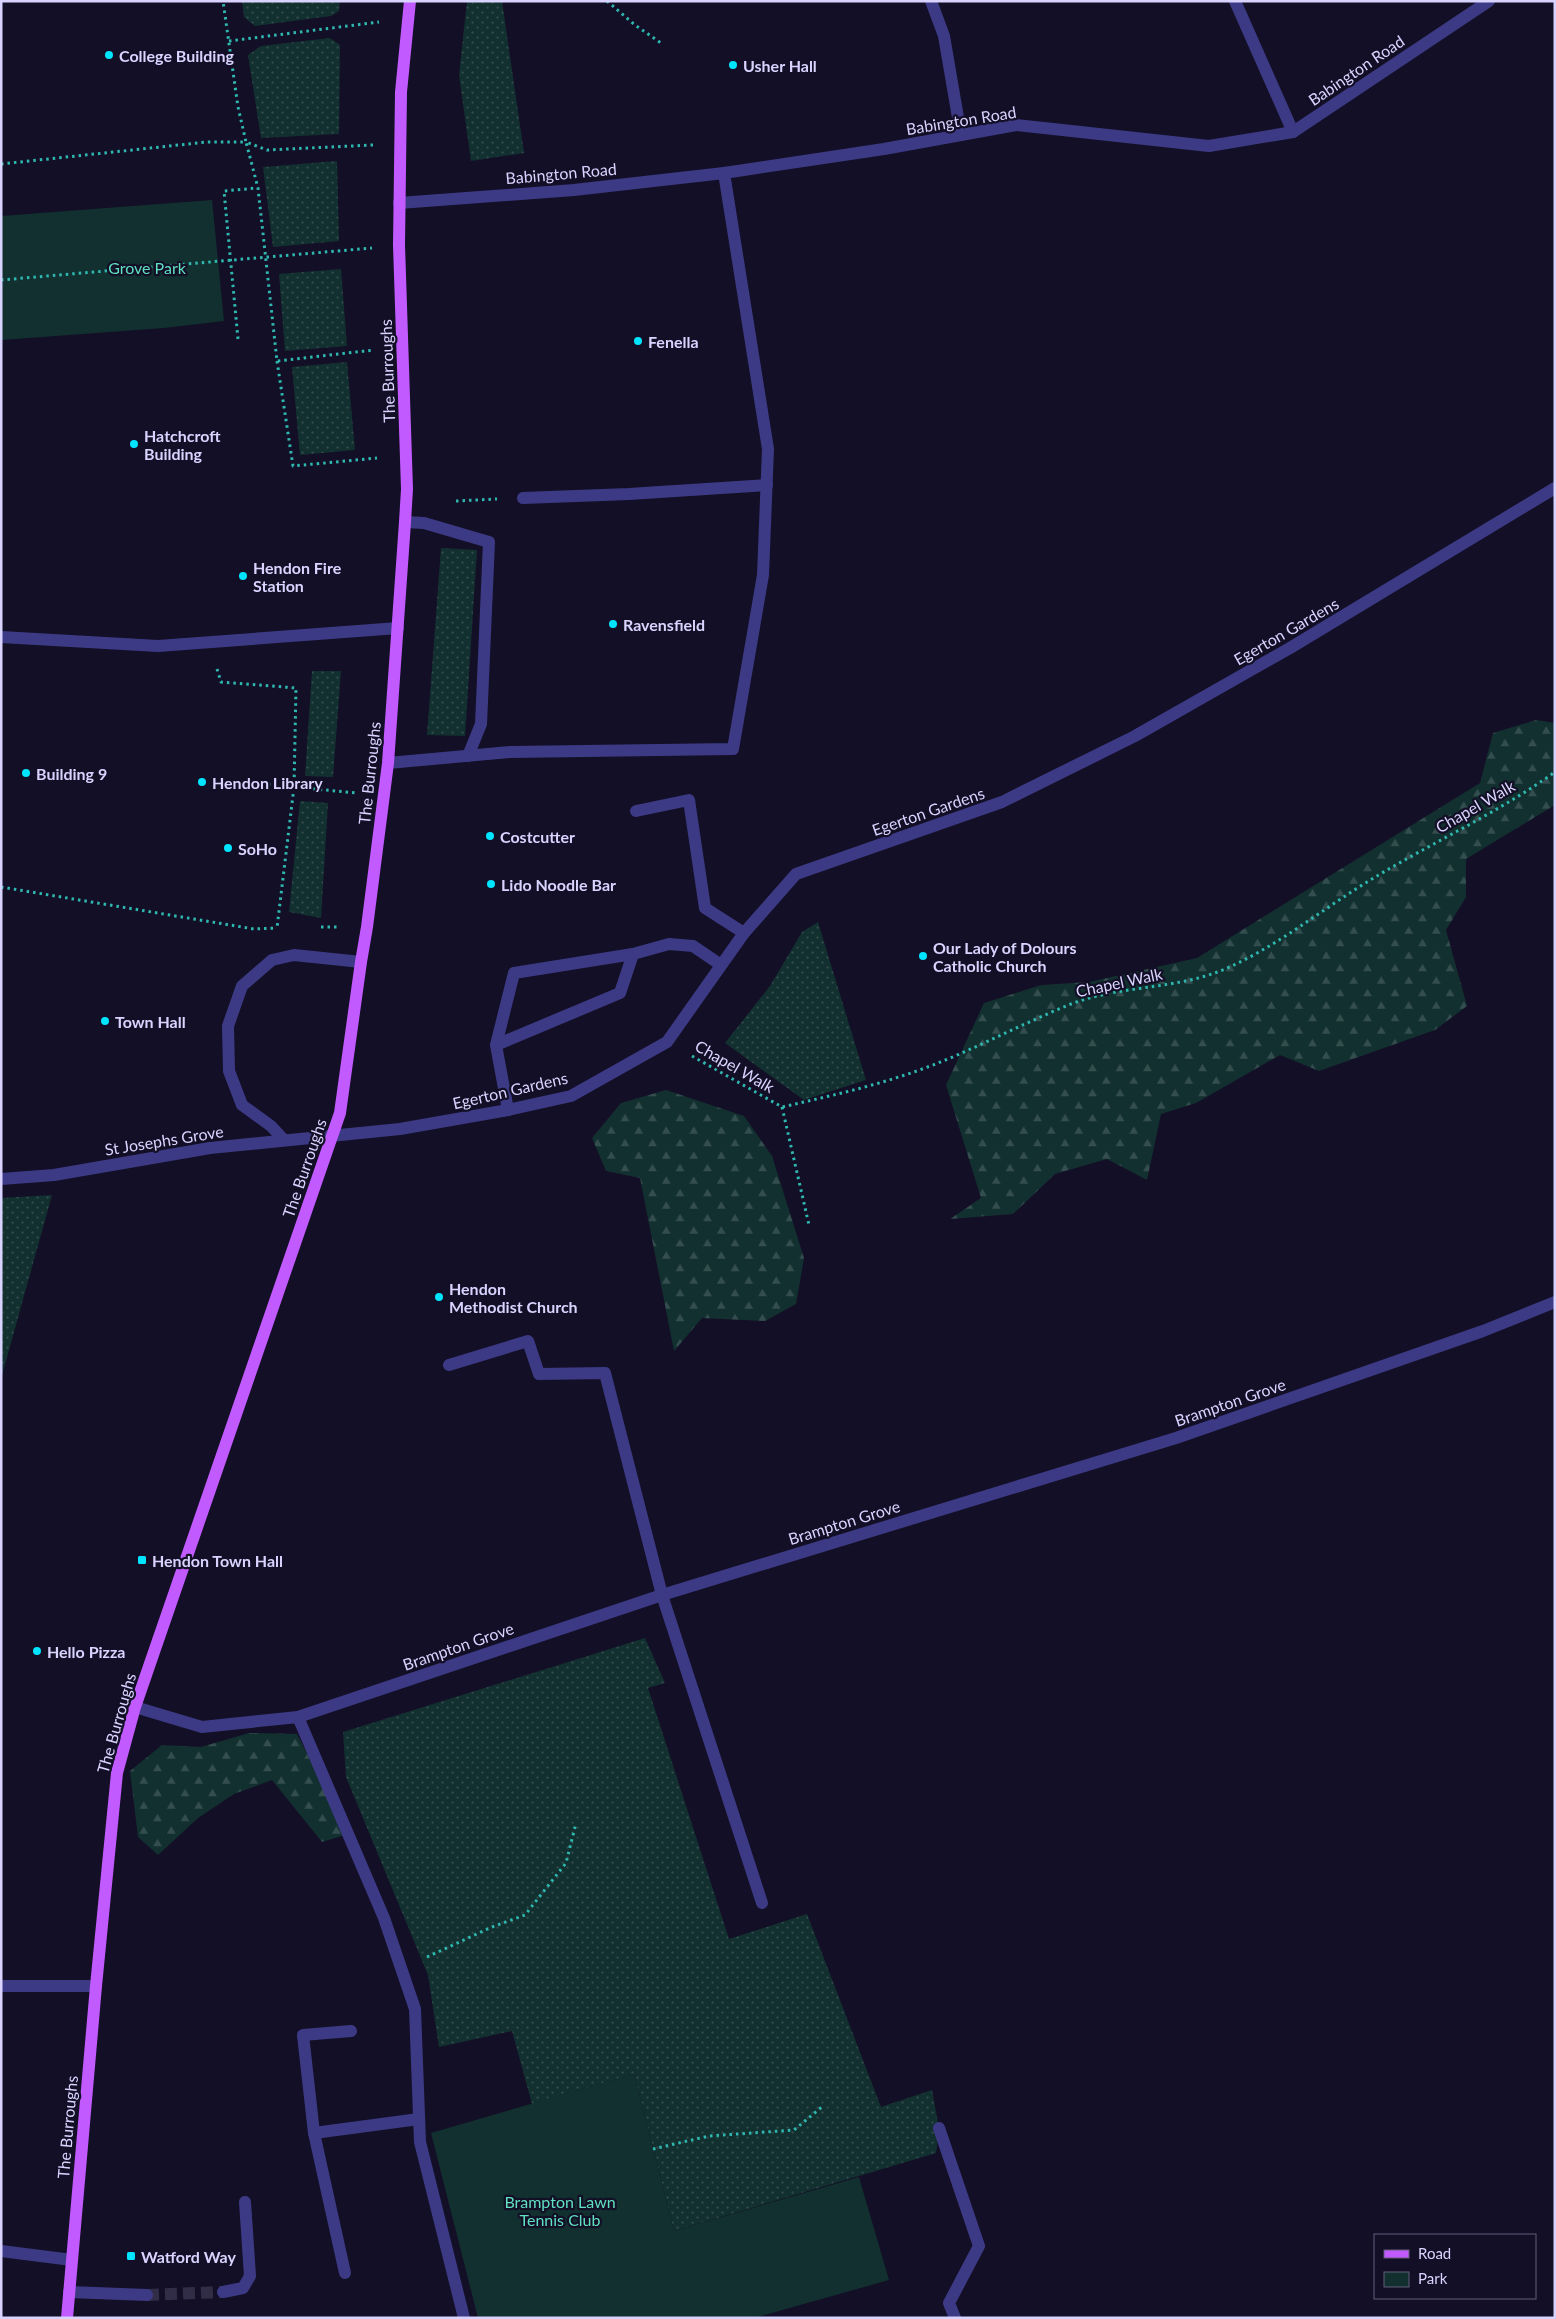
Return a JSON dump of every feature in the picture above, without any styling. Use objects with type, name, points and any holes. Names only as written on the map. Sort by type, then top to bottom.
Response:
[{"type":"main road","name":"The Burroughs","points":[[66,2318],[117,1773],[135,1707],[340,1113],[388,763],[405,522],[399,203],[400,144],[407,19],[410,1]]},
{"type":"street","points":[[931,1],[944,36],[960,135]]},
{"type":"street","points":[[1235,1],[1293,132]]},
{"type":"street","name":"Babington Road","points":[[399,203],[574,190],[724,173],[884,149],[1016,125],[1209,146],[1293,132],[1489,1]]},
{"type":"street","points":[[388,763],[510,752],[733,749],[763,574],[768,449],[724,173]]},
{"type":"street","points":[[523,498],[629,494],[767,485]]},
{"type":"street","name":"Egerton Gardens","points":[[333,1135],[400,1129],[508,1110],[571,1096],[667,1042],[744,932],[796,874],[1002,802],[1135,736],[1290,648],[1555,488]]},
{"type":"street","points":[[405,522],[424,523],[489,542],[481,724],[468,756]]},
{"type":"street","points":[[1,637],[158,646],[398,628]]},
{"type":"street","points":[[636,811],[689,800],[705,908],[744,932]]},
{"type":"street","points":[[508,1110],[496,1045],[514,973],[633,954],[669,944],[693,946],[721,965]]},
{"type":"street","points":[[496,1045],[620,993],[633,954]]},
{"type":"street","points":[[284,1140],[271,1126],[242,1105],[229,1071],[228,1026],[242,986],[272,960],[294,955],[360,962]]},
{"type":"street","name":"St Josephs Grove","points":[[1,1179],[54,1175],[210,1148],[333,1135]]},
{"type":"street","name":"Brampton Grove","points":[[135,1707],[202,1727],[298,1717],[662,1595],[1176,1438],[1483,1331],[1555,1302]]},
{"type":"street","points":[[448,1365],[528,1341],[539,1374],[605,1373],[662,1595],[762,1903]]},
{"type":"street","points":[[298,1717],[384,1918],[415,2009],[420,2142],[464,2318]]},
{"type":"street","points":[[1,1986],[96,1986]]},
{"type":"street","points":[[345,2273],[314,2133],[303,2034],[351,2031]]},
{"type":"street","points":[[314,2133],[419,2119]]},
{"type":"street","points":[[939,2128],[979,2246],[949,2303],[955,2318]]},
{"type":"street","points":[[223,2292],[243,2288],[250,2276],[245,2202]]},
{"type":"street","points":[[1,2251],[72,2260]]},
{"type":"street","points":[[69,2292],[147,2295]]},
{"type":"path","points":[[223,1],[238,107],[258,188],[277,361],[293,466],[405,455]]},
{"type":"path","points":[[606,1],[661,43]]},
{"type":"path","points":[[229,41],[407,19]]},
{"type":"path","points":[[1,164],[207,142],[246,142],[267,150],[400,144]]},
{"type":"path","points":[[238,339],[224,191],[258,188]]},
{"type":"path","points":[[1,280],[399,245]]},
{"type":"path","points":[[277,361],[402,347]]},
{"type":"path","points":[[452,501],[523,498]]},
{"type":"path","points":[[209,642],[221,682],[296,688],[294,787],[277,928]]},
{"type":"path","name":"Chapel Walk","points":[[667,1042],[782,1107],[859,1090],[938,1063],[1073,1004],[1117,992],[1168,985],[1223,970],[1259,952],[1368,882],[1526,792],[1555,772]]},
{"type":"path","points":[[256,784],[384,795]]},
{"type":"path","points":[[1,887],[254,929],[286,928]]},
{"type":"path","points":[[313,927],[367,927]]},
{"type":"path","points":[[782,1107],[809,1225]]},
{"type":"path","points":[[401,1969],[492,1927],[525,1915],[566,1863],[576,1823]]},
{"type":"path","points":[[653,2149],[709,2136],[794,2130],[824,2106]]},
{"type":"green space","points":[[242,1],[340,1],[339,11],[331,16],[255,26],[244,17]]},
{"type":"green space","points":[[467,1],[502,1],[524,153],[471,161],[459,75]]},
{"type":"green space","points":[[330,38],[340,45],[339,134],[261,138],[248,55],[261,46]]},
{"type":"green space","points":[[337,161],[339,241],[273,247],[263,167]]},
{"type":"green space","name":"Grove Park","points":[[212,200],[224,321],[164,328],[2,340],[1,216]]},
{"type":"green space","points":[[341,269],[347,346],[285,351],[279,274]]},
{"type":"green space","points":[[347,362],[355,450],[300,455],[292,367]]},
{"type":"green space","points":[[441,548],[477,550],[465,736],[427,735]]},
{"type":"green space","points":[[312,671],[341,671],[333,777],[305,776]]},
{"type":"green space","points":[[1536,720],[1555,723],[1555,805],[1466,859],[1466,897],[1446,930],[1467,1006],[1435,1030],[1319,1071],[1280,1055],[1196,1103],[1161,1114],[1147,1180],[1107,1159],[1055,1174],[1013,1214],[950,1219],[981,1198],[946,1085],[984,1003],[1041,985],[1089,982],[1197,958],[1480,783],[1493,733]]},
{"type":"green space","points":[[300,801],[328,803],[321,918],[289,912]]},
{"type":"green space","points":[[818,922],[866,1080],[804,1100],[725,1043],[770,986],[802,932]]},
{"type":"green space","points":[[666,1090],[744,1116],[772,1156],[804,1258],[796,1304],[765,1321],[702,1318],[674,1351],[640,1178],[606,1171],[592,1138],[621,1103]]},
{"type":"green space","points":[[52,1195],[1,1379],[1,1198]]},
{"type":"green space","points":[[645,1638],[665,1683],[648,1688],[729,1939],[807,1914],[881,2107],[932,2090],[939,2128],[936,2153],[674,2231],[634,2074],[532,2104],[512,2031],[439,2047],[428,1975],[346,1777],[343,1732]]},
{"type":"green space","points":[[249,1733],[297,1734],[348,1834],[322,1842],[272,1780],[234,1794],[198,1818],[158,1855],[138,1837],[130,1771],[162,1745],[201,1747]]},
{"type":"green space","name":"Brampton Lawn Tennis Club","points":[[634,2074],[674,2231],[859,2177],[889,2280],[754,2318],[478,2318],[431,2133]]},
{"type":"tunnel","points":[[147,2295],[223,2292]]},
{"type":"place","name":"College Building","points":[[109,55]]},
{"type":"place","name":"Usher Hall","points":[[733,65]]},
{"type":"place","name":"Fenella","points":[[638,341]]},
{"type":"place","name":"Hatchcroft Building","points":[[134,444]]},
{"type":"place","name":"Hendon Fire Station","points":[[243,576]]},
{"type":"place","name":"Ravensfield","points":[[613,624]]},
{"type":"place","name":"Building 9","points":[[26,773]]},
{"type":"place","name":"Hendon Library","points":[[202,782]]},
{"type":"place","name":"Costcutter","points":[[490,836]]},
{"type":"place","name":"SoHo","points":[[228,848]]},
{"type":"place","name":"Lido Noodle Bar","points":[[491,884]]},
{"type":"place","name":"Our Lady of Dolours Catholic Church","points":[[923,956]]},
{"type":"place","name":"Town Hall","points":[[105,1021]]},
{"type":"place","name":"Hendon Methodist Church","points":[[439,1297]]},
{"type":"place","name":"Hendon Town Hall","points":[[142,1560]]},
{"type":"place","name":"Hello Pizza","points":[[37,1651]]},
{"type":"place","name":"Watford Way","points":[[131,2256]]}]
